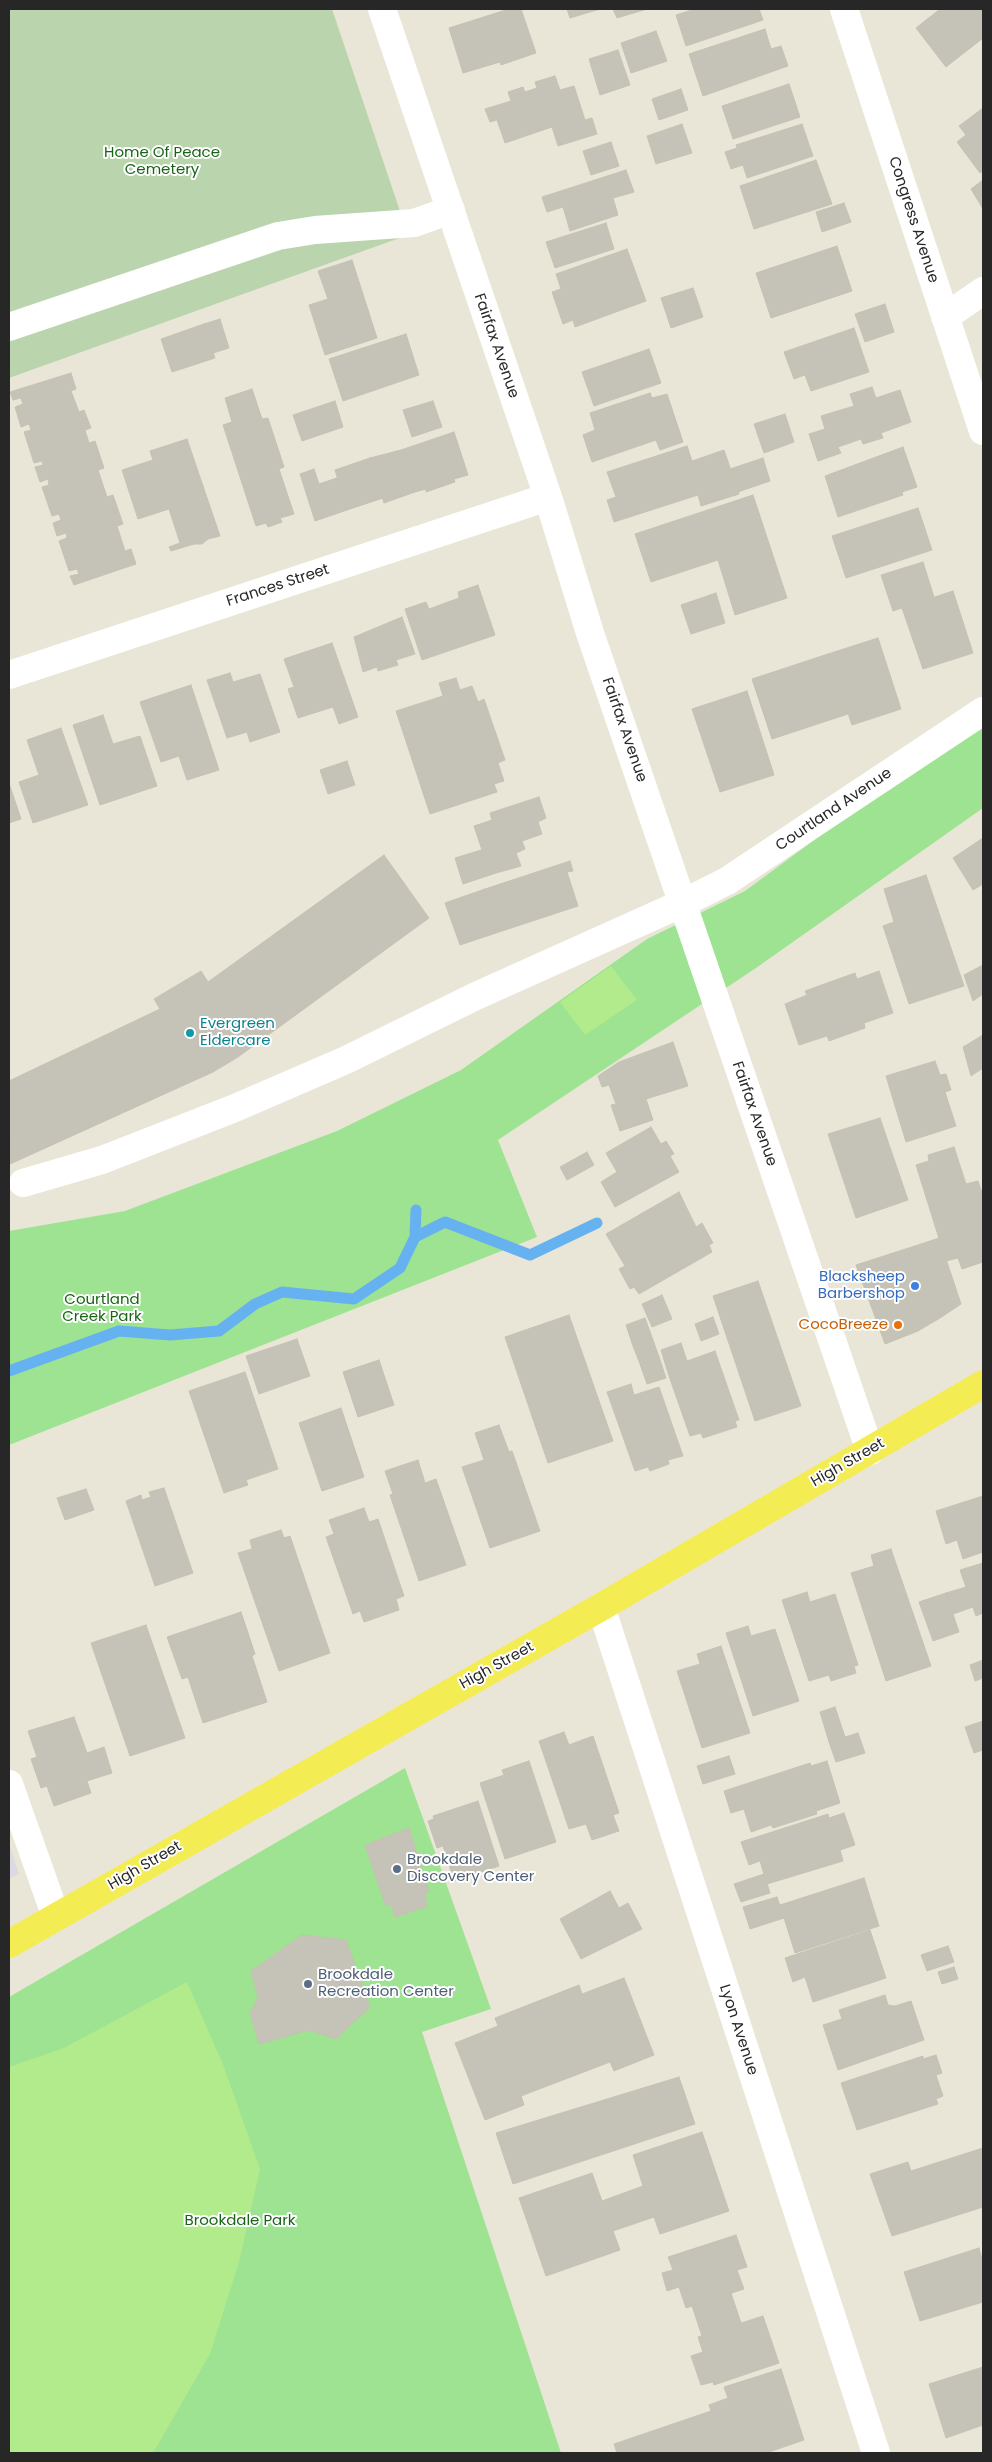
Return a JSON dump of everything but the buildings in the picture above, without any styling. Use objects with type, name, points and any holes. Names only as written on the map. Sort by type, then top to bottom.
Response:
[{"type":"main road","name":"High Street","points":[[9,1944],[600,1607],[983,1384]]},
{"type":"street","name":"Fairfax Avenue","points":[[382,9],[548,497],[590,634],[870,1451]]},
{"type":"street","name":"Congress Avenue","points":[[844,9],[983,431]]},
{"type":"street","points":[[9,327],[278,236],[315,230],[414,224],[450,210]]},
{"type":"street","points":[[945,317],[983,291]]},
{"type":"street","name":"Frances Street","points":[[9,675],[548,497]]},
{"type":"street","name":"Courtland Avenue","points":[[23,1183],[102,1160],[235,1108],[346,1060],[476,996],[683,903],[727,881],[983,712]]},
{"type":"street","name":"Lyon Avenue","points":[[600,1607],[876,2453]]},
{"type":"street","points":[[9,1784],[56,1917]]},
{"type":"shaded area","points":[[9,1844],[19,1874],[9,1879]]},
{"type":"green space","name":"Home Of Peace Cemetery","points":[[9,9],[332,9],[408,235],[9,378]]},
{"type":"green space","name":"Courtland Creek Park","points":[[983,726],[983,808],[756,968],[498,1140],[537,1237],[9,1445],[9,1231],[125,1211],[337,1131],[461,1070],[647,939],[745,891],[840,821]]},
{"type":"green space","points":[[611,966],[637,1000],[585,1035],[560,1002]]},
{"type":"green space","name":"Brookdale Park","points":[[405,1768],[491,2009],[422,2032],[561,2453],[9,2453],[9,1997]]},
{"type":"green space","points":[[187,1982],[224,2067],[260,2169],[239,2262],[210,2354],[153,2453],[9,2453],[9,2067],[64,2048]]},
{"type":"waterway","points":[[415,1237],[416,1210]]},
{"type":"waterway","points":[[9,1371],[119,1331],[170,1335],[219,1331],[255,1304],[282,1292],[354,1299],[400,1268],[415,1237],[445,1222],[530,1255],[597,1223]]},
{"type":"place","name":"Evergreen Eldercare","points":[[190,1033]]},
{"type":"place","name":"Blacksheep Barbershop","points":[[915,1286]]},
{"type":"place","name":"CocoBreeze","points":[[898,1325]]},
{"type":"place","name":"Brookdale Discovery Center","points":[[397,1869]]},
{"type":"place","name":"Brookdale Recreation Center","points":[[308,1984]]}]
